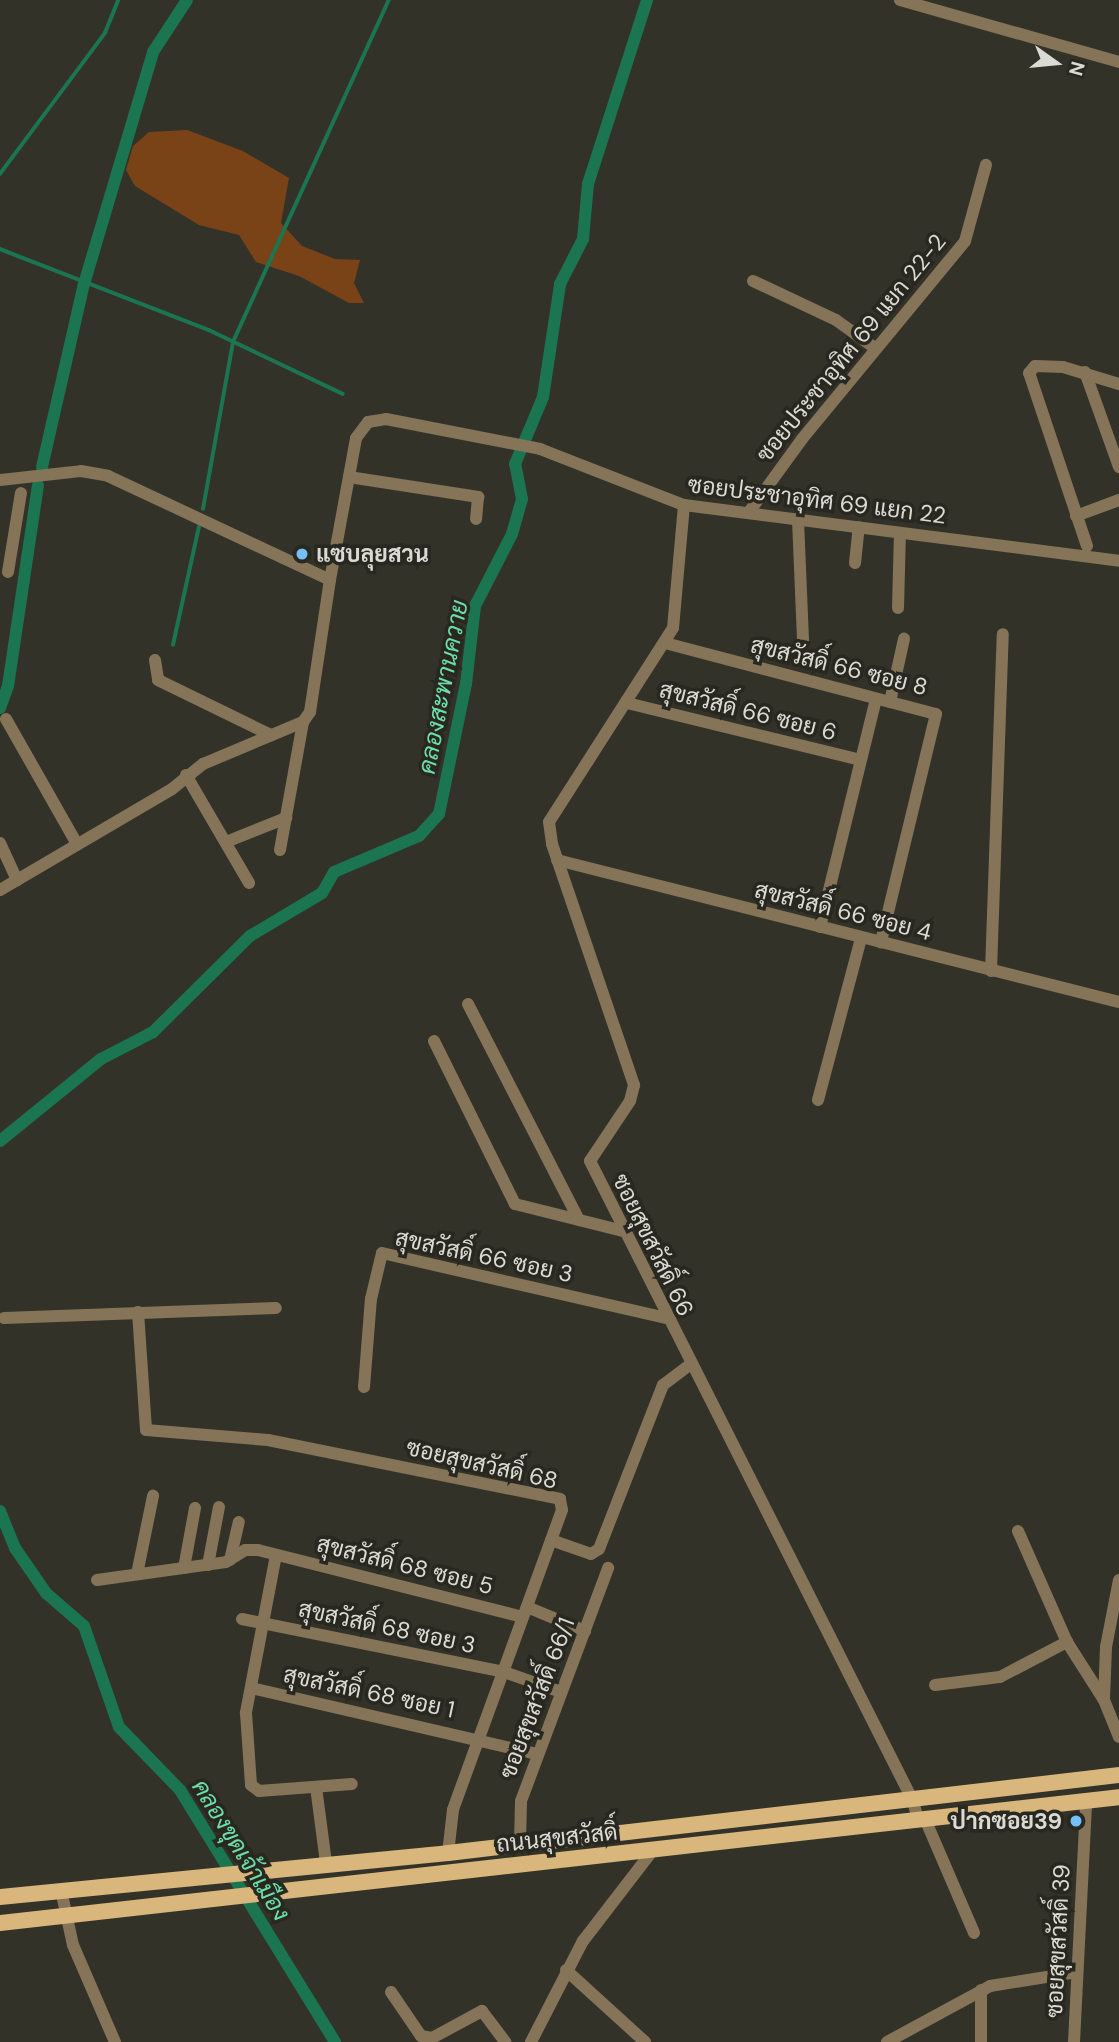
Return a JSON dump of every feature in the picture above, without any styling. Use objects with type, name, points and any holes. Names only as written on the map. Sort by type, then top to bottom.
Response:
[{"type":"main road","name":"ถนนสุขสวัสดิ์","points":[[0,1897],[280,1866],[448,1853],[914,1801],[1119,1775]]},
{"type":"main road","name":"ถนนสุขสวัสดิ์","points":[[0,1923],[1119,1797]]},
{"type":"street","points":[[900,0],[1119,62]]},
{"type":"street","name":"ซอยประชาอุทิศ 69 แยก 22-2","points":[[749,512],[875,348],[965,241],[986,165]]},
{"type":"street","points":[[752,281],[825,314],[875,348]]},
{"type":"street","points":[[1087,546],[1029,373],[1035,366],[1085,372],[1119,384]]},
{"type":"street","points":[[1085,372],[1119,467]]},
{"type":"street","name":"ซอยประชาอุทิศ 69 แยก 22","points":[[280,850],[303,722],[310,712],[330,580],[356,438],[375,419],[540,449],[684,505],[1119,561]]},
{"type":"street","points":[[0,480],[81,471],[108,476],[330,580]]},
{"type":"street","points":[[349,477],[478,497],[476,519]]},
{"type":"street","points":[[8,572],[21,493]]},
{"type":"street","points":[[1076,516],[1119,500]]},
{"type":"street","name":"ซอยสุขสวัสดิ์ 66","points":[[684,505],[678,608],[665,643],[550,822],[557,860],[634,1085],[630,1101],[590,1161],[666,1318],[914,1801],[974,1933]]},
{"type":"street","points":[[798,520],[803,641]]},
{"type":"street","points":[[0,527],[15,530]]},
{"type":"street","points":[[855,563],[859,527]]},
{"type":"street","points":[[898,608],[900,533]]},
{"type":"street","points":[[991,971],[1003,634]]},
{"type":"street","points":[[890,702],[904,639]]},
{"type":"street","name":"สุขสวัสดิ์ 66 ซอย 8","points":[[665,643],[930,711],[937,720],[881,943]]},
{"type":"street","points":[[155,660],[158,680],[271,735]]},
{"type":"street","points":[[820,927],[876,699]]},
{"type":"street","name":"สุขสวัสดิ์ 66 ซอย 6","points":[[626,703],[860,760]]},
{"type":"street","points":[[6,719],[77,844]]},
{"type":"street","points":[[0,890],[186,775],[303,722]]},
{"type":"street","points":[[186,775],[250,883]]},
{"type":"street","points":[[226,842],[286,818]]},
{"type":"street","points":[[0,843],[17,880]]},
{"type":"street","name":"สุขสวัสดิ์ 66 ซอย 4","points":[[557,860],[1119,1002]]},
{"type":"street","points":[[818,1100],[861,937]]},
{"type":"street","points":[[468,1004],[579,1220]]},
{"type":"street","points":[[434,1041],[514,1204],[623,1231]]},
{"type":"street","name":"สุขสวัสดิ์ 66 ซอย 3","points":[[364,1387],[371,1299],[382,1254],[666,1318]]},
{"type":"street","points":[[4,1318],[276,1308]]},
{"type":"street","name":"ซอยสุขสวัสดิ์ 68","points":[[138,1312],[146,1430],[268,1440],[560,1499],[562,1510],[449,1824],[448,1853]]},
{"type":"street","points":[[551,1540],[591,1554],[599,1549],[663,1385],[690,1365]]},
{"type":"street","points":[[137,1574],[153,1496]]},
{"type":"street","points":[[208,1565],[219,1507]]},
{"type":"street","points":[[184,1568],[195,1508]]},
{"type":"street","points":[[230,1560],[239,1522]]},
{"type":"street","points":[[1018,1531],[1067,1642],[1104,1700],[1119,1737]]},
{"type":"street","name":"สุขสวัสดิ์ 68 ซอย 5","points":[[97,1580],[208,1565],[230,1560],[250,1550],[525,1612],[585,1631]]},
{"type":"street","points":[[276,1555],[262,1622],[246,1729],[253,1789],[352,1784]]},
{"type":"street","name":"ซอยสุขสวัสดิ์ 66/1","points":[[520,1845],[521,1801],[608,1568]]},
{"type":"street","points":[[1104,1700],[1118,1586]]},
{"type":"street","name":"สุขสวัสดิ์ 68 ซอย 3","points":[[242,1619],[504,1672],[561,1692]]},
{"type":"street","points":[[935,1685],[1000,1677],[1067,1642]]},
{"type":"street","name":"สุขสวัสดิ์ 68 ซอย 1","points":[[251,1688],[479,1738],[538,1754]]},
{"type":"street","points":[[316,1787],[326,1863]]},
{"type":"street","name":"ซอยสุขสวัสดิ์ 39","points":[[1074,2042],[1086,1801]]},
{"type":"street","points":[[531,2042],[566,1970],[653,1850]]},
{"type":"street","points":[[61,1890],[65,1916],[115,2042]]},
{"type":"street","points":[[566,1970],[645,2042]]},
{"type":"street","points":[[887,2042],[981,1990],[1007,1980],[1077,1972]]},
{"type":"street","points":[[981,1990],[981,2042]]},
{"type":"street","points":[[391,1992],[421,2036],[432,2038],[482,2011],[505,2042]]},
{"type":"shaded area","points":[[187,130],[243,151],[289,178],[281,223],[302,246],[335,259],[360,260],[354,283],[364,303],[349,303],[299,276],[256,262],[239,235],[199,225],[135,186],[126,170],[133,146],[149,132]]},
{"type":"waterway","points":[[0,174],[105,33],[118,0]]},
{"type":"waterway","points":[[42,467],[84,284],[153,52],[187,0]]},
{"type":"waterway","points":[[203,509],[233,342],[389,0]]},
{"type":"waterway","name":"คลองสะพานควาย","points":[[0,1141],[101,1059],[153,1032],[250,936],[322,893],[334,872],[419,836],[439,814],[466,684],[475,606],[512,534],[522,499],[515,464],[543,397],[560,284],[583,239],[588,184],[647,0]]},
{"type":"waterway","points":[[0,249],[209,330],[343,394]]},
{"type":"waterway","points":[[0,708],[8,686],[38,485]]},
{"type":"waterway","points":[[173,645],[199,527]]},
{"type":"waterway","name":"คลองขุดเจ้าเมือง","points":[[0,1511],[15,1548],[46,1593],[84,1626],[119,1727],[180,1790],[335,2042]]},
{"type":"place","name":"แซบลุยสวน","points":[[302,554]]},
{"type":"place","name":"ปากซอย39","points":[[1076,1821]]}]
